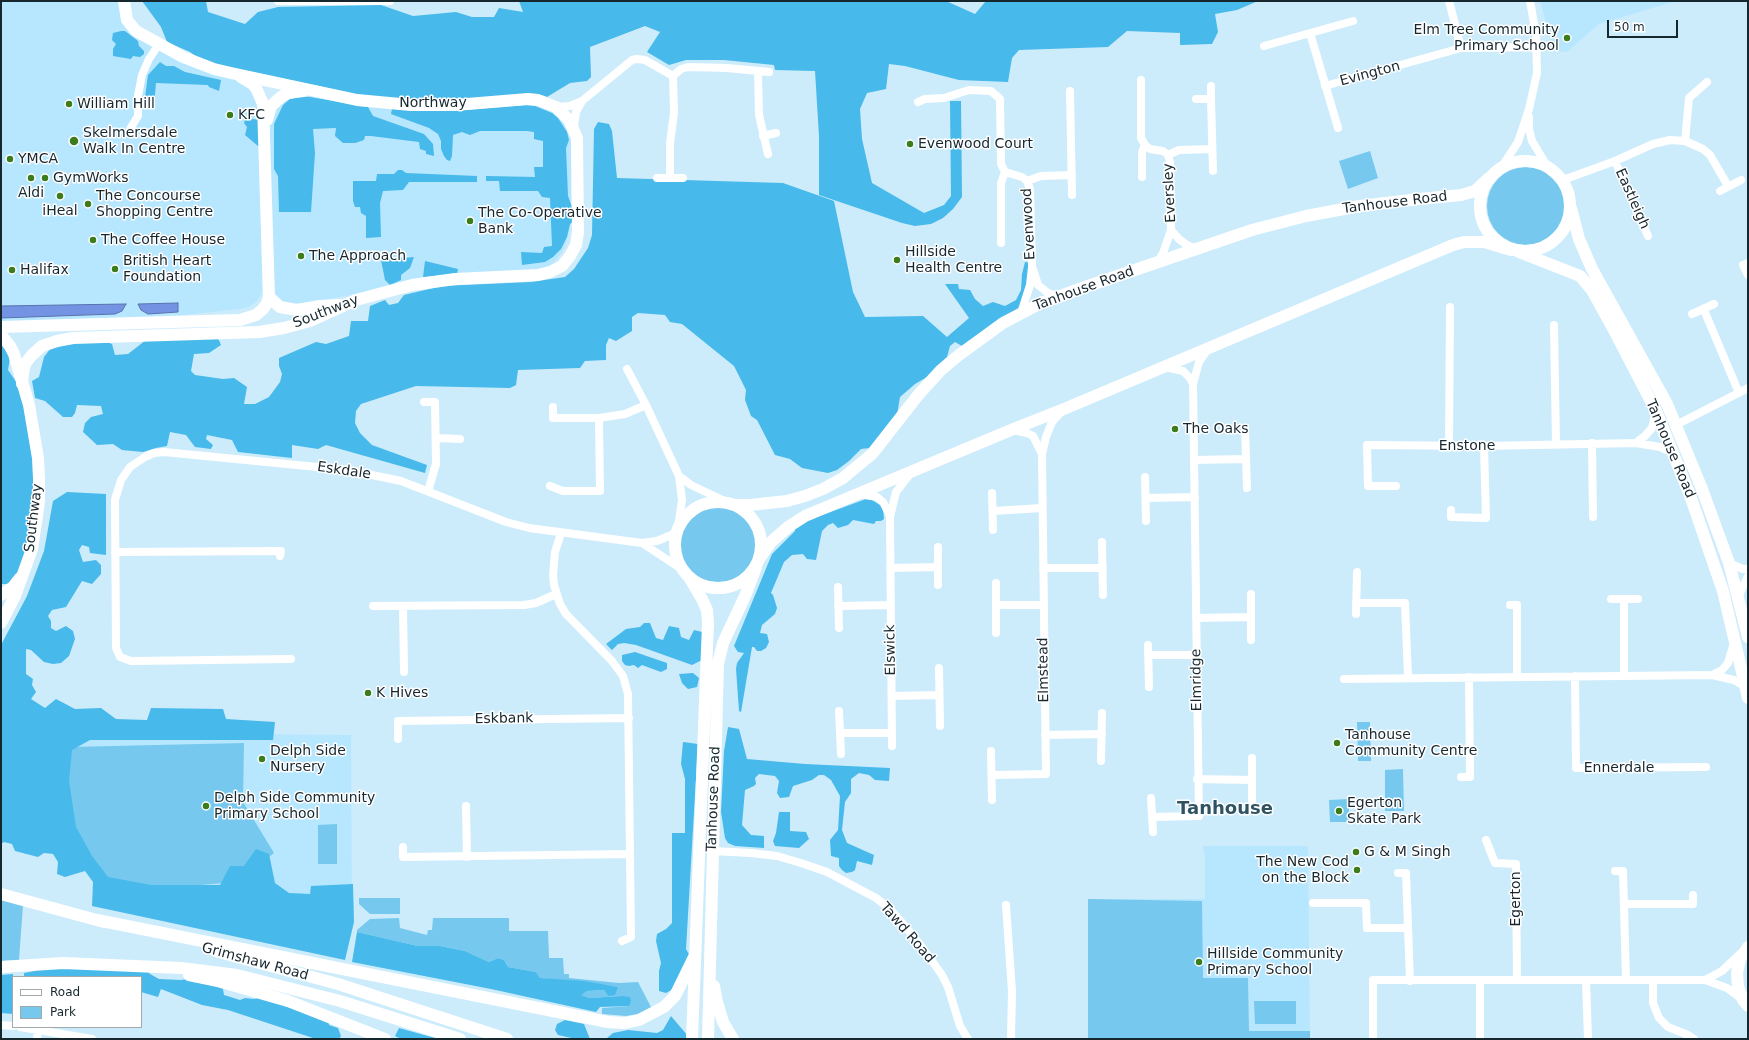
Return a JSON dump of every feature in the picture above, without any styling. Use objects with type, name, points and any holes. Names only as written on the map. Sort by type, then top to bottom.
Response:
[{"type":"street","name":"Northway","points":[[124,1],[127,20],[136,31],[199,63],[246,79],[257,90],[263,104],[265,131],[269,297]]},
{"type":"street","points":[[278,1],[390,1]]},
{"type":"street","points":[[1449,1],[1461,48]]},
{"type":"street","points":[[1501,168],[1518,142],[1529,109],[1538,66],[1535,24],[1530,1]]},
{"type":"street","points":[[1264,46],[1353,21]]},
{"type":"street","name":"Evington","points":[[1310,33],[1338,128]]},
{"type":"street","points":[[130,129],[138,116],[139,90],[142,75],[149,59],[159,44]]},
{"type":"street","name":"Evington","points":[[1325,86],[1461,48],[1537,47]]},
{"type":"street","points":[[556,107],[570,106],[582,101],[634,59],[645,60],[673,76]]},
{"type":"street","points":[[673,76],[681,69],[688,67],[728,68],[769,72]]},
{"type":"street","points":[[758,72],[758,106],[763,136],[768,154]]},
{"type":"street","name":"Northway","points":[[231,73],[244,74],[357,100],[411,105],[455,105],[528,99],[538,100],[556,107],[574,127],[577,138],[578,180]]},
{"type":"street","points":[[670,178],[670,143],[674,113],[673,76]]},
{"type":"street","name":"Eversley","points":[[1140,80],[1141,138],[1145,145],[1150,149],[1162,151],[1168,155],[1170,162],[1171,230],[1163,253],[1157,263]]},
{"type":"street","points":[[1685,141],[1689,98],[1707,82]]},
{"type":"street","points":[[1211,86],[1213,171]]},
{"type":"street","points":[[265,131],[268,114],[275,101],[288,93],[309,90]]},
{"type":"street","name":"Evenwood","points":[[918,102],[925,99],[944,98],[969,90],[994,93],[1000,102],[1001,164],[1005,172],[1001,183],[1001,242]]},
{"type":"street","points":[[1070,91],[1072,195]]},
{"type":"street","points":[[1196,99],[1211,99]]},
{"type":"street","points":[[574,127],[576,112],[582,101]]},
{"type":"street","points":[[1529,109],[1529,129],[1532,141],[1547,166]]},
{"type":"street","points":[[763,136],[776,133]]},
{"type":"street","name":"Eastleigh","points":[[1563,180],[1615,161],[1654,144],[1670,140],[1685,141],[1703,148],[1710,155],[1728,186]]},
{"type":"street","name":"Eversley","points":[[1142,177],[1142,152],[1145,145]]},
{"type":"street","name":"Eversley","points":[[1168,155],[1179,150],[1212,149]]},
{"type":"street","points":[[1524,161],[1536,162],[1547,166],[1556,172],[1563,180],[1569,194],[1571,208],[1569,222],[1562,234],[1552,243],[1540,250],[1515,251],[1498,243],[1488,232],[1482,219],[1480,205],[1482,191],[1489,178],[1501,168],[1512,163],[1524,161]]},
{"type":"street","name":"Eastleigh","points":[[1615,161],[1648,236]]},
{"type":"street","name":"Evenwood","points":[[1005,172],[1022,177],[1027,181],[1030,189],[1032,267],[1030,285],[1021,313]]},
{"type":"street","name":"Evenwood","points":[[1027,181],[1041,176],[1072,176]]},
{"type":"street","points":[[657,178],[682,178]]},
{"type":"street","name":"Tanhouse Road","points":[[733,504],[750,506],[779,502],[805,496],[823,489],[843,478],[872,454],[919,394],[941,370],[986,334],[1021,313],[1059,296],[1252,230],[1319,214],[1374,204],[1468,194],[1481,186],[1489,178]]},
{"type":"street","name":"Southway","points":[[22,384],[25,364],[42,346],[57,341],[72,338],[259,332],[284,328],[310,321],[345,304],[412,285],[455,279],[538,275],[550,272],[562,266],[576,245],[578,232],[578,180]]},
{"type":"street","points":[[1720,192],[1728,186],[1741,180]]},
{"type":"street","name":"Tanhouse Road","points":[[1571,208],[1579,239],[1592,269],[1667,404],[1676,425],[1702,489],[1729,563],[1748,637]]},
{"type":"street","name":"Eversley","points":[[1171,230],[1179,239],[1196,249]]},
{"type":"street","name":"Tanhouse Road","points":[[708,1039],[718,664],[723,644],[758,563],[771,542],[788,527],[805,516],[1064,409],[1160,367],[1453,245],[1464,242],[1484,242],[1572,271],[1586,282],[1614,330],[1656,411],[1673,453],[1723,590],[1747,692]]},
{"type":"street","points":[[1748,263],[1743,265],[1748,275]]},
{"type":"street","name":"Evenwood","points":[[1032,267],[1038,285],[1048,292],[1059,296]]},
{"type":"street","points":[[269,297],[280,307],[297,310],[345,304]]},
{"type":"street","points":[[1,327],[240,320],[256,315],[268,303],[269,297]]},
{"type":"street","points":[[1692,314],[1704,310],[1714,304]]},
{"type":"street","points":[[1449,446],[1450,307]]},
{"type":"street","points":[[1704,310],[1739,393]]},
{"type":"street","points":[[1554,325],[1556,445]]},
{"type":"street","name":"Southway","points":[[1,335],[10,346],[14,354],[29,405],[38,458],[39,479],[39,502],[32,549],[15,596],[1,623]]},
{"type":"street","name":"Elmridge","points":[[1152,818],[1199,816],[1193,384],[1199,362],[1210,347]]},
{"type":"street","points":[[1160,367],[1173,368],[1182,371],[1190,378],[1193,384]]},
{"type":"street","points":[[626,369],[646,405],[679,476],[682,500],[675,541],[676,556],[686,574],[698,583],[708,587],[719,588],[730,587],[740,582],[749,576],[758,563],[762,541],[756,524],[744,510],[691,485],[679,476]]},
{"type":"street","points":[[1676,425],[1748,388]]},
{"type":"street","points":[[424,402],[435,402],[436,464],[428,491]]},
{"type":"street","points":[[553,406],[553,418],[599,418],[625,414],[646,405]]},
{"type":"street","name":"Elmstead","points":[[992,775],[1046,774],[1042,454],[1046,437],[1052,422],[1064,409]]},
{"type":"street","points":[[1636,442],[1645,436],[1652,428],[1656,411]]},
{"type":"street","points":[[550,486],[563,491],[600,491],[599,418]]},
{"type":"street","points":[[1245,429],[1247,488]]},
{"type":"street","name":"Elmstead","points":[[1011,430],[1028,432],[1033,436],[1042,454]]},
{"type":"street","points":[[436,438],[460,439]]},
{"type":"street","points":[[1592,442],[1593,517]]},
{"type":"street","name":"Enstone","points":[[1396,486],[1368,486],[1367,445],[1484,446],[1636,442],[1660,447],[1673,453]]},
{"type":"street","points":[[1451,510],[1451,517],[1486,518],[1484,446]]},
{"type":"street","name":"Eskdale","points":[[292,659],[131,661],[123,659],[117,653],[115,500],[120,480],[130,467],[141,459],[154,453],[180,453],[348,470],[383,476],[428,491],[506,522],[529,528],[642,543],[657,541],[677,530]]},
{"type":"street","points":[[1194,460],[1246,459]]},
{"type":"street","name":"Elswick","points":[[892,746],[890,517],[896,492],[906,478],[914,471]]},
{"type":"street","points":[[1145,477],[1146,521]]},
{"type":"street","points":[[992,493],[993,530]]},
{"type":"street","name":"Elswick","points":[[859,494],[877,497],[883,502],[890,517]]},
{"type":"street","points":[[1146,498],[1195,497]]},
{"type":"street","points":[[677,530],[690,512],[699,506],[714,502],[733,504]]},
{"type":"street","points":[[992,511],[1042,508]]},
{"type":"street","points":[[561,533],[553,564],[556,594],[566,614],[604,651],[622,676],[626,686],[629,718],[631,937],[622,942]]},
{"type":"street","points":[[1102,542],[1103,595]]},
{"type":"street","name":"Eskdale","points":[[642,543],[686,574]]},
{"type":"street","points":[[938,547],[938,585]]},
{"type":"street","points":[[115,552],[280,551],[280,556]]},
{"type":"street","points":[[1729,563],[1743,569],[1748,569]]},
{"type":"street","points":[[890,568],[938,567]]},
{"type":"street","points":[[1043,568],[1103,568]]},
{"type":"street","points":[[1356,572],[1356,614]]},
{"type":"street","points":[[1,595],[13,586],[24,574]]},
{"type":"street","name":"Tanhouse Road","points":[[686,574],[702,599],[707,610],[708,623],[692,1039]]},
{"type":"street","points":[[1738,597],[1748,576]]},
{"type":"street","points":[[996,583],[996,633]]},
{"type":"street","points":[[838,587],[839,628]]},
{"type":"street","points":[[373,606],[524,605],[536,603],[556,594]]},
{"type":"street","points":[[1251,640],[1252,594]]},
{"type":"street","points":[[1611,599],[1638,599]]},
{"type":"street","points":[[1624,599],[1624,676]]},
{"type":"street","points":[[1356,603],[1406,603],[1408,677]]},
{"type":"street","name":"Elswick","points":[[838,606],[891,605]]},
{"type":"street","points":[[996,605],[1043,605]]},
{"type":"street","points":[[1510,605],[1517,605],[1517,677]]},
{"type":"street","points":[[403,606],[404,672]]},
{"type":"street","points":[[1196,618],[1252,617]]},
{"type":"street","points":[[1712,675],[1722,670],[1728,662],[1735,641]]},
{"type":"street","points":[[1148,645],[1149,687]]},
{"type":"street","points":[[1148,655],[1196,655]]},
{"type":"street","points":[[939,668],[940,726]]},
{"type":"street","points":[[1344,679],[1408,677],[1712,675],[1734,680],[1747,692]]},
{"type":"street","name":"Ennerdale","points":[[1575,676],[1576,768],[1706,768]]},
{"type":"street","points":[[1461,777],[1470,777],[1469,677]]},
{"type":"street","name":"Elswick","points":[[892,696],[939,695]]},
{"type":"street","points":[[839,711],[840,754]]},
{"type":"street","points":[[1101,761],[1102,713]]},
{"type":"street","name":"Eskbank","points":[[398,739],[398,721],[629,718]]},
{"type":"street","points":[[840,733],[892,733]]},
{"type":"street","points":[[1045,735],[1102,734]]},
{"type":"street","points":[[991,751],[992,800]]},
{"type":"street","points":[[1252,758],[1252,806]]},
{"type":"street","points":[[1198,779],[1252,780]]},
{"type":"street","points":[[1151,798],[1152,832]]},
{"type":"street","points":[[466,806],[467,857]]},
{"type":"street","name":"Egerton","points":[[1486,840],[1495,863],[1516,864],[1516,980]]},
{"type":"street","points":[[403,847],[403,857],[630,854]]},
{"type":"street","name":"Tawd Road","points":[[712,851],[777,856],[799,862],[827,872],[876,898],[889,908],[920,943],[942,975],[948,987],[960,1026],[968,1039]]},
{"type":"street","points":[[1615,871],[1624,871],[1626,980]]},
{"type":"street","points":[[1398,873],[1406,873],[1410,981]]},
{"type":"street","name":"Grimshaw Road","points":[[1,894],[338,984],[507,1039]]},
{"type":"street","points":[[1624,904],[1693,904],[1693,894]]},
{"type":"street","points":[[1312,903],[1366,903],[1367,928],[1408,928]]},
{"type":"street","points":[[1006,906],[1012,991],[1011,1039]]},
{"type":"street","points":[[97,920],[608,1022],[624,1023],[639,1020],[664,1007],[675,996],[695,955]]},
{"type":"street","points":[[1705,980],[1722,971],[1748,947]]},
{"type":"street","points":[[1746,1003],[1738,987],[1737,973],[1740,959],[1748,947]]},
{"type":"street","points":[[710,955],[717,1002],[723,1022],[733,1039]]},
{"type":"street","name":"Grimshaw Road","points":[[1,967],[63,963],[212,971],[237,975],[340,1001],[460,1039]]},
{"type":"street","points":[[147,967],[218,981],[288,1001],[385,1039]]},
{"type":"street","points":[[1373,1039],[1373,980],[1705,980],[1727,988],[1746,1003]]},
{"type":"street","points":[[1586,980],[1588,1039]]},
{"type":"street","points":[[1653,980],[1654,1003],[1659,1018],[1668,1027],[1694,1039]]},
{"type":"street","points":[[1480,981],[1480,1039]]},
{"type":"street","points":[[1,1025],[12,1026]]},
{"type":"street","points":[[29,1028],[92,1039]]},
{"type":"street","points":[[37,1039],[38,1029]]},
{"type":"shaded area","points":[[1,1],[118,1],[122,23],[132,35],[250,85],[260,112],[262,289],[261,295],[257,301],[251,306],[241,309],[183,315],[1,321]]},
{"type":"shaded area","points":[[142,1],[206,1],[208,12],[245,24],[258,12],[278,7],[381,5],[413,16],[456,12],[472,17],[494,17],[499,8],[523,12],[519,1],[946,1],[975,14],[986,1],[1258,1],[1237,10],[1215,14],[1218,32],[1212,44],[1180,45],[1180,33],[1127,31],[1108,47],[1019,50],[1012,58],[1008,82],[959,80],[905,66],[889,64],[886,89],[867,93],[860,109],[862,139],[872,183],[924,213],[944,205],[951,196],[950,101],[961,101],[962,197],[953,209],[943,218],[931,224],[915,226],[819,195],[819,136],[815,71],[775,70],[774,65],[724,60],[686,60],[669,65],[647,52],[660,32],[645,26],[590,47],[591,77],[587,81],[570,83],[547,97],[541,95],[444,100],[398,99],[365,96],[215,64],[197,57],[190,52],[167,42],[161,27]]},
{"type":"shaded area","name":"Elm Tree Community Primary School","points":[[1540,1],[1676,1],[1599,24],[1567,52],[1554,51]]},
{"type":"shaded area","points":[[125,31],[138,41],[139,46],[144,51],[144,54],[140,57],[133,56],[131,59],[113,56],[113,49],[116,44],[112,40],[113,33]]},
{"type":"shaded area","points":[[160,62],[166,66],[174,66],[185,72],[221,80],[219,91],[209,87],[208,85],[156,83],[154,106],[144,105],[148,75]]},
{"type":"shaded area","points":[[297,95],[534,105],[552,111],[564,122],[568,129],[571,143],[571,224],[565,247],[561,254],[548,269],[366,292],[299,305],[284,304],[274,294],[269,123],[278,104]]},
{"type":"shaded area","points":[[310,97],[368,107],[373,116],[424,134],[433,144],[434,156],[426,154],[426,151],[420,149],[419,142],[365,136],[364,140],[355,143],[343,143],[335,136],[336,128],[313,129],[315,153],[311,212],[279,212],[278,176],[274,169],[274,124],[283,105],[290,99]]},
{"type":"shaded area","points":[[526,105],[535,106],[552,113],[558,118],[567,132],[569,140],[566,148],[568,196],[573,210],[571,212],[575,216],[574,221],[570,224],[567,237],[561,249],[553,257],[545,262],[522,265],[521,252],[542,253],[544,247],[552,246],[550,198],[542,197],[538,191],[500,191],[499,181],[486,181],[486,176],[535,177],[534,167],[543,167],[543,141],[534,139],[534,132],[527,131],[480,131],[470,135],[462,132],[453,135],[452,156],[450,161],[444,156],[438,134],[429,128],[391,114],[392,109],[452,111]]},
{"type":"shaded area","points":[[254,119],[261,121],[262,145],[258,146],[245,135],[247,127],[244,123],[245,120]]},
{"type":"shaded area","points":[[598,122],[609,124],[612,131],[617,178],[783,183],[834,201],[853,292],[865,317],[923,316],[947,337],[969,318],[945,284],[958,284],[959,289],[970,290],[975,299],[983,306],[993,302],[1005,306],[1016,300],[1021,290],[1022,274],[1025,262],[1035,263],[1020,312],[962,346],[955,342],[950,346],[947,357],[927,377],[915,384],[900,397],[897,415],[870,448],[861,449],[837,470],[828,473],[802,468],[790,459],[775,455],[757,420],[751,416],[745,400],[746,390],[734,366],[682,324],[670,322],[665,315],[638,313],[632,317],[632,331],[616,341],[609,338],[606,345],[606,360],[585,361],[580,368],[518,370],[516,385],[510,388],[416,386],[361,404],[356,411],[355,423],[360,433],[372,445],[427,465],[425,473],[326,445],[318,449],[292,445],[292,458],[238,452],[232,440],[207,435],[206,439],[213,445],[211,449],[195,447],[186,435],[170,432],[167,446],[143,452],[122,450],[113,444],[97,445],[83,432],[85,423],[91,417],[103,414],[101,406],[77,405],[75,413],[72,417],[63,417],[45,401],[35,398],[32,381],[39,377],[44,357],[54,344],[100,339],[112,344],[115,355],[128,354],[146,340],[218,338],[221,345],[209,353],[194,354],[191,371],[195,375],[223,379],[234,378],[247,387],[244,404],[255,404],[269,397],[280,382],[282,374],[279,366],[279,358],[316,342],[326,344],[349,336],[351,321],[368,321],[370,306],[385,300],[389,305],[398,303],[404,295],[442,286],[531,282],[565,277],[574,269],[588,248],[592,235],[594,129]]},
{"type":"shaded area","points":[[398,170],[402,170],[406,173],[477,176],[477,182],[409,182],[403,190],[383,191],[380,203],[381,237],[366,238],[366,216],[361,213],[360,207],[355,207],[353,201],[353,181],[376,181],[377,174],[394,174]]},
{"type":"shaded area","points":[[414,257],[410,268],[401,275],[401,280],[390,285],[385,280],[381,260]]},
{"type":"shaded area","points":[[425,261],[458,269],[457,274],[423,277]]},
{"type":"shaded area","points":[[178,303],[178,312],[148,314],[141,310],[138,304]]},
{"type":"shaded area","points":[[126,304],[122,311],[115,314],[1,318],[1,306]]},
{"type":"shaded area","points":[[1,343],[10,358],[8,370],[17,383],[26,403],[33,447],[36,497],[27,558],[21,572],[8,584],[2,584]]},
{"type":"shaded area","points":[[67,492],[106,494],[106,555],[90,553],[89,547],[82,545],[79,550],[83,562],[96,560],[101,565],[101,574],[92,584],[82,581],[66,607],[52,610],[48,616],[51,621],[51,628],[56,631],[66,626],[73,631],[75,639],[69,656],[61,663],[53,664],[44,662],[31,650],[26,649],[26,674],[33,679],[32,685],[36,692],[31,699],[45,708],[56,699],[75,709],[101,708],[116,719],[147,720],[151,708],[223,709],[226,719],[275,722],[273,740],[90,740],[72,750],[69,781],[76,827],[92,856],[108,877],[151,885],[220,885],[230,866],[244,866],[256,849],[269,854],[275,883],[289,893],[310,894],[311,886],[353,884],[354,922],[345,960],[92,906],[93,882],[85,871],[65,877],[57,874],[58,862],[53,854],[44,853],[38,857],[15,851],[12,844],[4,842],[1,844],[1,645],[27,596],[44,551],[53,501]]},
{"type":"shaded area","points":[[866,499],[872,500],[883,507],[884,519],[881,521],[876,521],[874,524],[853,520],[848,525],[838,528],[833,523],[828,525],[822,531],[816,560],[807,559],[803,554],[792,555],[784,562],[771,593],[777,608],[775,614],[762,625],[760,633],[767,634],[769,642],[766,648],[761,651],[757,651],[754,647],[752,647],[741,712],[739,711],[736,669],[737,663],[744,653],[738,652],[734,646],[772,554],[795,531],[795,525]]},
{"type":"shaded area","points":[[644,623],[650,623],[656,638],[663,640],[669,626],[679,628],[681,637],[689,640],[694,630],[702,632],[704,659],[692,665],[636,645],[624,643],[618,644],[612,650],[606,644],[626,629],[640,627]]},
{"type":"shaded area","points":[[635,652],[667,663],[667,669],[661,672],[642,665],[638,668],[634,665],[625,665],[622,661],[622,655]]},
{"type":"shaded area","points":[[693,673],[699,678],[697,687],[688,689],[682,683],[679,674]]},
{"type":"shaded area","points":[[728,727],[739,729],[747,759],[805,764],[890,768],[889,781],[875,780],[869,775],[859,773],[851,779],[851,793],[845,802],[842,830],[847,843],[874,855],[872,865],[857,861],[855,870],[846,873],[839,866],[839,858],[831,856],[830,840],[838,830],[840,796],[831,780],[824,775],[819,775],[812,780],[793,786],[789,797],[780,798],[777,793],[779,781],[775,776],[759,774],[755,778],[756,784],[745,790],[742,825],[751,835],[764,836],[764,848],[735,846],[728,843],[725,838],[721,812],[724,751]]},
{"type":"shaded area","name":"Delph Side Community Primary School","points":[[253,734],[351,735],[352,920],[150,899],[62,738]]},
{"type":"shaded area","points":[[683,742],[698,744],[686,949],[690,956],[673,989],[666,993],[659,991],[659,971],[661,963],[656,941],[657,934],[666,929],[672,923],[672,833],[685,833],[685,779],[681,764]]},
{"type":"shaded area","points":[[779,812],[790,812],[790,831],[806,832],[809,839],[799,848],[775,846],[773,841],[776,833]]},
{"type":"shaded area","name":"Hillside Community Primary School","points":[[1203,846],[1308,846],[1310,1039],[1088,1038],[1088,899],[1205,899],[1205,859]]},
{"type":"shaded area","points":[[357,932],[418,946],[440,946],[465,951],[489,962],[498,958],[504,960],[508,967],[536,972],[540,978],[584,981],[618,987],[615,995],[608,996],[604,990],[587,991],[581,995],[589,998],[622,996],[630,997],[631,1001],[629,1006],[600,1007],[596,1012],[491,989],[352,962]]},
{"type":"shaded area","points":[[39,965],[146,969],[150,974],[159,979],[181,980],[193,978],[223,989],[224,995],[240,1000],[245,998],[254,999],[262,997],[282,1001],[284,1006],[328,1018],[329,1025],[338,1028],[341,1036],[339,1039],[316,1039],[228,1010],[202,1005],[161,989],[158,997],[142,992],[142,976],[24,976],[24,973],[35,971]]},
{"type":"shaded area","points":[[13,974],[12,1014],[1,1013],[1,975]]},
{"type":"shaded area","points":[[671,1016],[688,1036],[687,1039],[607,1038],[613,1033],[628,1030],[657,1033],[663,1030]]},
{"type":"shaded area","points":[[565,1020],[584,1024],[590,1039],[576,1039],[558,1035],[555,1030],[557,1024]]},
{"type":"shaded area","points":[[399,1028],[438,1039],[401,1039],[395,1036]]},
{"type":"green space","points":[[1370,151],[1378,178],[1348,189],[1339,161]]},
{"type":"green space","points":[[1526,167],[1541,170],[1554,178],[1562,191],[1565,206],[1562,221],[1554,234],[1541,242],[1526,245],[1511,242],[1498,234],[1490,221],[1487,206],[1490,191],[1498,178],[1511,170]]},
{"type":"green space","points":[[719,506],[734,509],[747,517],[755,530],[758,545],[755,560],[747,573],[734,581],[719,584],[704,581],[691,573],[683,560],[680,545],[683,530],[691,517],[704,509]]},
{"type":"green space","points":[[1357,722],[1370,722],[1371,761],[1358,761]]},
{"type":"green space","points":[[244,743],[243,802],[274,853],[237,882],[151,889],[106,880],[74,829],[66,779],[70,747]]},
{"type":"green space","points":[[1403,769],[1404,811],[1385,811],[1385,770]]},
{"type":"green space","name":"Egerton Skate Park","points":[[1349,799],[1349,822],[1330,822],[1329,800]]},
{"type":"green space","points":[[337,824],[337,864],[318,864],[318,825]]},
{"type":"green space","points":[[359,898],[400,898],[400,914],[370,914],[359,904]]},
{"type":"green space","points":[[1,899],[23,905],[19,960],[1,961]]},
{"type":"green space","points":[[1088,899],[1202,901],[1203,978],[1248,978],[1249,1031],[1310,1031],[1310,1039],[1088,1038]]},
{"type":"green space","points":[[399,918],[400,928],[427,935],[428,930],[432,930],[433,918],[509,918],[509,931],[548,931],[549,958],[563,958],[564,974],[569,974],[569,978],[619,983],[638,982],[652,1009],[626,1016],[602,1014],[602,1008],[629,1006],[622,996],[589,998],[580,995],[587,991],[604,990],[608,996],[618,987],[540,978],[536,972],[508,967],[504,960],[498,958],[489,962],[465,951],[440,946],[418,946],[357,932],[357,930],[370,919]]},
{"type":"green space","points":[[1254,1001],[1296,1001],[1296,1024],[1255,1024]]},
{"type":"place","name":"Elm Tree Community Primary School","points":[[1567,38]]},
{"type":"place","name":"William Hill","points":[[69,104]]},
{"type":"place","name":"KFC","points":[[230,115]]},
{"type":"place","name":"Skelmersdale Walk In Centre","points":[[74,141]]},
{"type":"place","name":"Evenwood Court","points":[[910,144]]},
{"type":"place","name":"YMCA","points":[[10,159]]},
{"type":"place","name":"Aldi","points":[[31,178]]},
{"type":"place","name":"GymWorks","points":[[45,178]]},
{"type":"place","name":"iHeal","points":[[60,196]]},
{"type":"place","name":"The Concourse Shopping Centre","points":[[88,204]]},
{"type":"place","name":"The Co-Operative Bank","points":[[470,221]]},
{"type":"place","name":"The Coffee House","points":[[93,240]]},
{"type":"place","name":"The Approach","points":[[301,256]]},
{"type":"place","name":"Hillside Health Centre","points":[[897,260]]},
{"type":"place","name":"British Heart Foundation","points":[[115,269]]},
{"type":"place","name":"Halifax","points":[[12,270]]},
{"type":"place","name":"The Oaks","points":[[1175,429]]},
{"type":"place","name":"K Hives","points":[[368,693]]},
{"type":"place","name":"Tanhouse Community Centre","points":[[1337,743]]},
{"type":"place","name":"Delph Side Nursery","points":[[262,759]]},
{"type":"place","name":"Delph Side Community Primary School","points":[[206,806]]},
{"type":"place","name":"Egerton Skate Park","points":[[1339,811]]},
{"type":"place","name":"G & M Singh","points":[[1356,852]]},
{"type":"place","name":"The New Cod on the Block","points":[[1357,870]]},
{"type":"place","name":"Hillside Community Primary School","points":[[1199,962]]},
{"type":"district","name":"Tanhouse","points":[[1225,809]]}]
